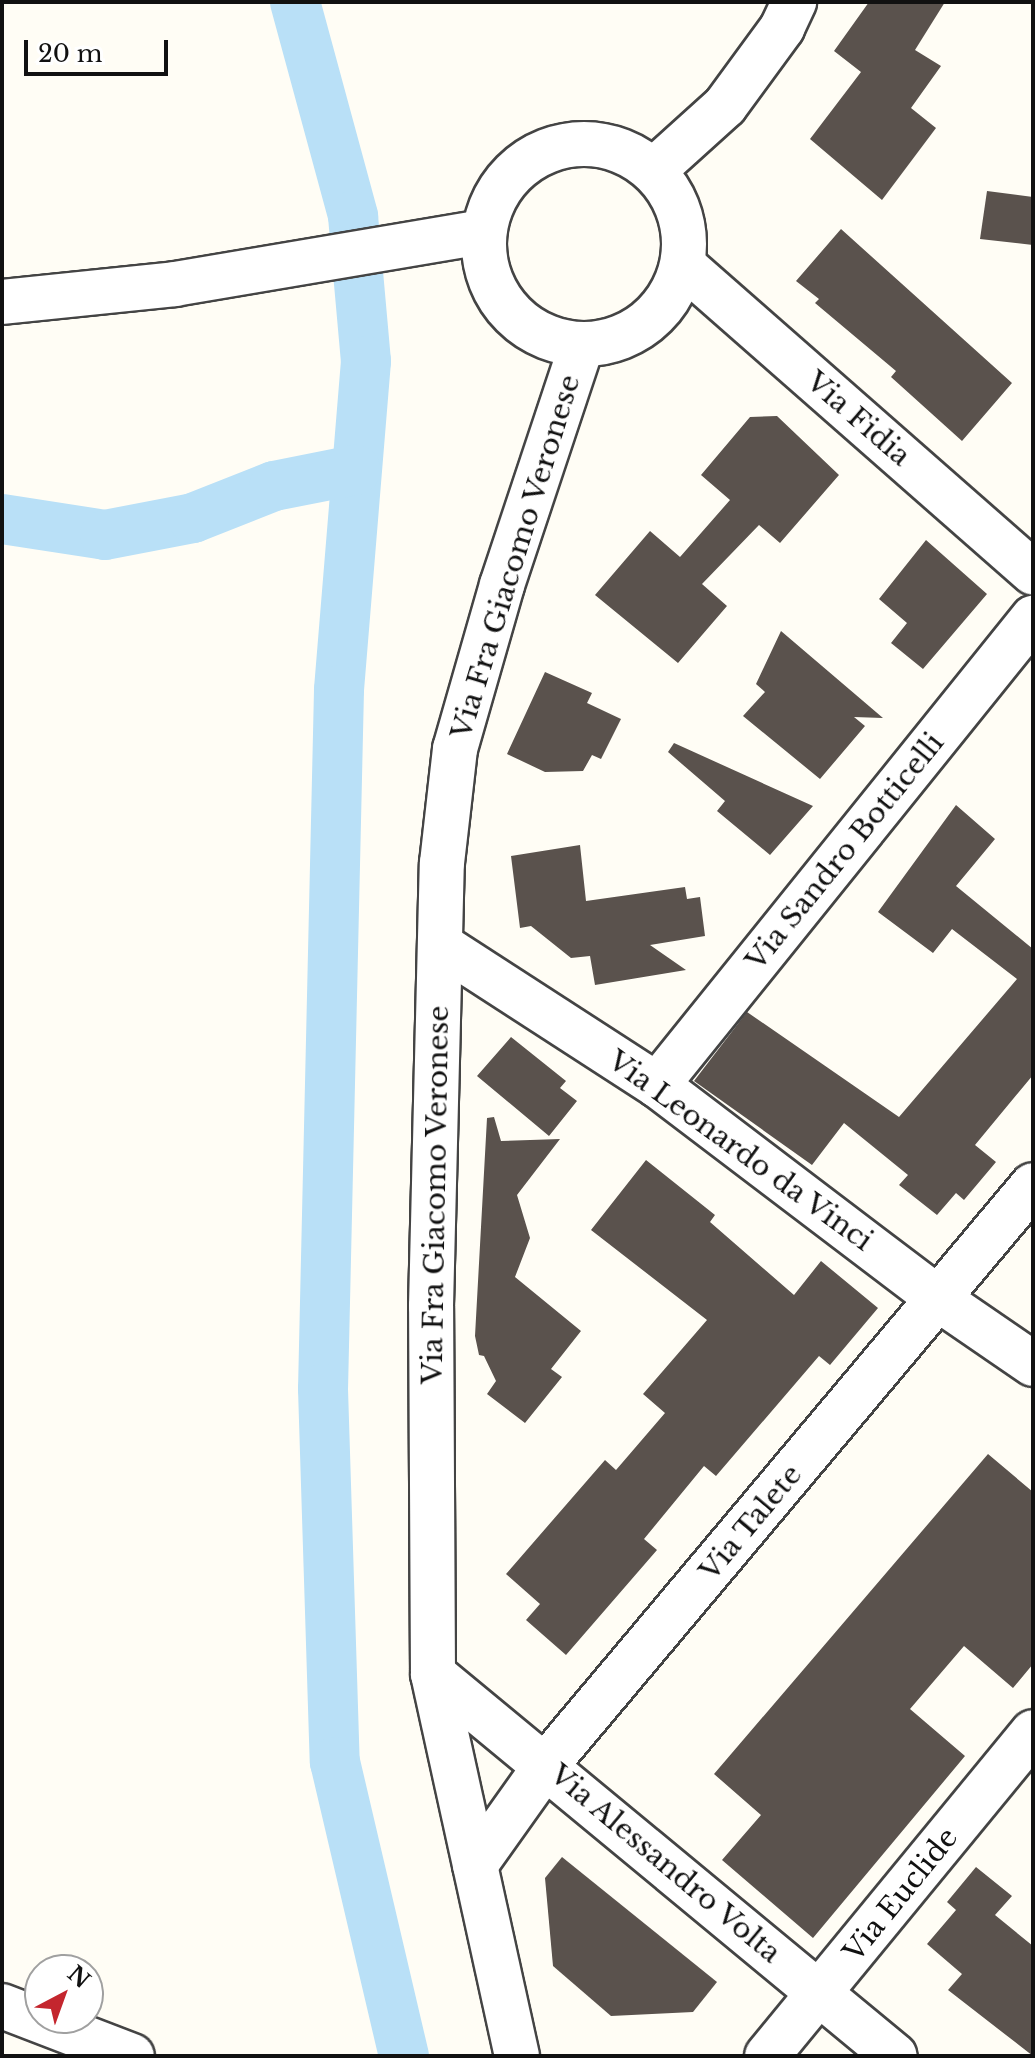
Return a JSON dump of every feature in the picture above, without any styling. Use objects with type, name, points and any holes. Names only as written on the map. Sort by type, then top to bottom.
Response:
[{"type":"street","points":[[653,171],[725,106],[782,28],[794,2]]},
{"type":"street","points":[[597,144],[627,153],[653,171],[672,196],[684,230],[683,265],[670,297],[647,323],[616,340],[582,345],[548,339],[518,321],[496,293],[485,264],[484,232],[492,202],[510,175],[535,156],[565,145],[597,144]]},
{"type":"street","points":[[2,302],[175,284],[422,239],[484,232]]},
{"type":"street","name":"Via Fidia","points":[[683,265],[1033,572]]},
{"type":"street","name":"Via Fra Giacomo Veronese","points":[[517,2056],[433,1674],[431,1306],[442,863],[455,749],[502,585],[582,345]]},
{"type":"street","name":"Via Sandro Botticelli","points":[[657,1085],[1033,618]]},
{"type":"street","name":"Via Leonardo da Vinci","points":[[442,946],[657,1085],[940,1300],[1033,1364]]},
{"type":"street","name":"Via Talete","points":[[475,1865],[546,1765],[940,1300],[1033,1185]]},
{"type":"street","name":"Via Alessandro Volta","points":[[433,1674],[895,2056]]},
{"type":"street","name":"Via Euclide","points":[[767,2056],[1033,1732]]},
{"type":"street","points":[[2,2006],[132,2056]]},
{"type":"building","points":[[869,2],[945,2],[915,50],[941,66],[911,108],[936,128],[882,200],[810,139],[861,72],[834,51]]},
{"type":"building","points":[[987,191],[1033,197],[1033,245],[980,239]]},
{"type":"building","points":[[841,229],[1012,383],[962,441],[891,377],[896,371],[815,303],[819,299],[796,281]]},
{"type":"building","points":[[777,416],[839,475],[780,543],[759,525],[702,584],[727,606],[678,663],[595,595],[650,531],[680,557],[730,500],[701,475],[750,417]]},
{"type":"building","points":[[926,540],[987,594],[923,669],[891,643],[907,623],[879,599]]},
{"type":"building","points":[[781,631],[883,718],[854,717],[865,726],[820,779],[743,716],[765,692],[756,684]]},
{"type":"building","points":[[545,672],[592,693],[587,703],[621,719],[601,759],[592,755],[583,771],[545,772],[507,754]]},
{"type":"building","points":[[674,743],[813,806],[770,855],[717,811],[725,801],[668,752]]},
{"type":"building","points":[[956,805],[995,839],[956,886],[1033,949],[1033,1075],[975,1145],[996,1162],[964,1200],[956,1193],[937,1215],[899,1185],[908,1175],[844,1123],[812,1165],[694,1081],[747,1012],[899,1117],[1017,979],[952,929],[933,953],[878,912]]},
{"type":"building","points":[[580,845],[586,901],[685,887],[687,899],[700,897],[705,936],[650,945],[686,970],[595,985],[590,956],[571,958],[531,926],[520,928],[511,856]]},
{"type":"building","points":[[511,1037],[566,1081],[560,1088],[577,1101],[549,1136],[477,1076]]},
{"type":"building","points":[[494,1117],[501,1141],[560,1139],[517,1195],[530,1238],[515,1277],[581,1331],[551,1369],[562,1377],[525,1423],[487,1394],[496,1381],[484,1356],[479,1355],[475,1336],[487,1118]]},
{"type":"building","points":[[646,1160],[715,1215],[710,1222],[794,1295],[821,1261],[878,1308],[830,1365],[819,1356],[716,1476],[704,1466],[644,1539],[657,1550],[566,1655],[526,1620],[540,1604],[506,1574],[605,1460],[616,1470],[665,1413],[643,1394],[707,1320],[591,1230]]},
{"type":"building","points":[[988,1454],[1033,1492],[1033,1664],[1013,1688],[964,1646],[910,1709],[965,1756],[813,1938],[722,1860],[761,1815],[714,1774]]},
{"type":"building","points":[[562,1857],[717,1982],[693,2012],[611,2016],[553,1966],[545,1878]]},
{"type":"building","points":[[976,1867],[1012,1896],[995,1915],[1033,1946],[1033,2056],[948,1990],[962,1974],[927,1944],[956,1910],[947,1902]]},
{"type":"waterway","points":[[295,2],[353,216],[366,361],[339,690],[323,1389],[335,1762],[404,2056]]},
{"type":"waterway","points":[[2,519],[105,535],[193,518],[274,486],[355,470]]}]
